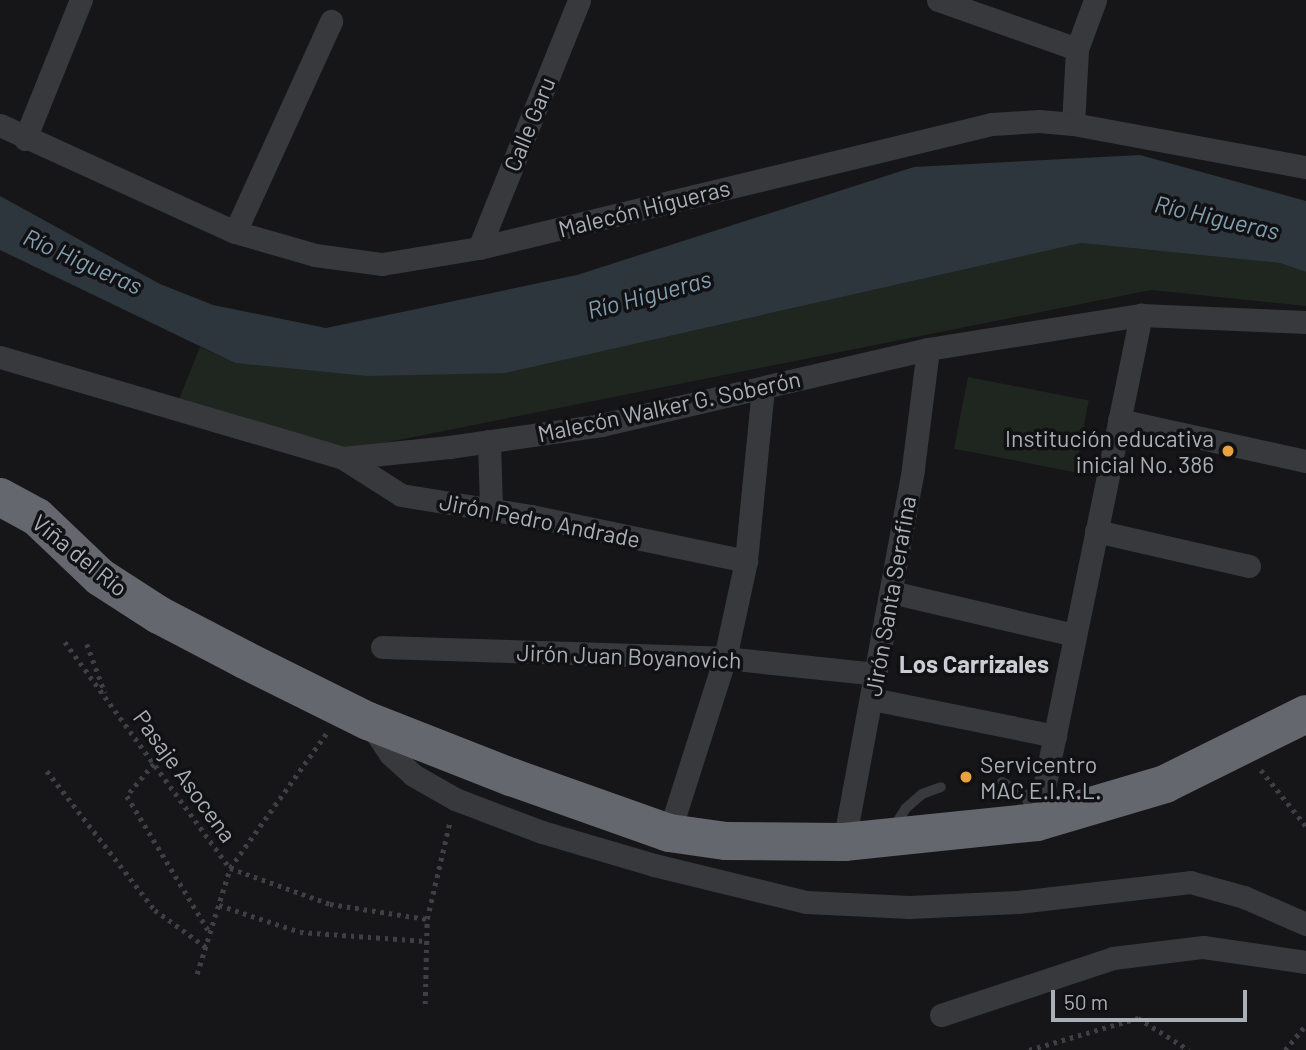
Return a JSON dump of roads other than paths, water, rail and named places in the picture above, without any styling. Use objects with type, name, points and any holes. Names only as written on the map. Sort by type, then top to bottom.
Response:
[{"type":"highway","name":"Viña del Río","points":[[0,497],[37,517],[100,576],[159,615],[356,715],[511,777],[669,833],[726,841],[844,842],[1037,822],[1165,784],[1243,748],[1306,714]]},
{"type":"street","points":[[25,139],[81,0]]},
{"type":"street","name":"Calle Garu","points":[[479,248],[579,0]]},
{"type":"street","points":[[938,0],[1077,49]]},
{"type":"street","points":[[1073,124],[1077,49],[1095,0]]},
{"type":"street","points":[[235,232],[331,21]]},
{"type":"street","name":"Malecón Higueras","points":[[0,125],[25,139],[235,232],[315,255],[382,264],[479,248],[992,124],[1039,121],[1073,124],[1306,167]]},
{"type":"street","points":[[1037,822],[1141,315]]},
{"type":"street","name":"Malecón Walker G. Soberón","points":[[0,357],[342,458],[601,425],[928,349],[1141,315],[1306,322]]},
{"type":"street","name":"Jirón Santa Serafina","points":[[844,842],[913,468],[928,349]]},
{"type":"street","points":[[669,833],[725,658],[746,561],[762,387]]},
{"type":"street","points":[[1119,420],[1306,461]]},
{"type":"street","points":[[489,441],[491,509]]},
{"type":"street","name":"Jirón Pedro Andrade","points":[[342,458],[401,495],[491,509],[746,561]]},
{"type":"street","points":[[1096,531],[1250,566]]},
{"type":"street","points":[[891,592],[1075,635]]},
{"type":"street","name":"Jirón Juan Boyanovich","points":[[382,647],[725,658],[876,674]]},
{"type":"street","points":[[872,699],[1055,736]]},
{"type":"street","points":[[356,715],[390,754],[413,775],[456,799],[555,836],[654,865],[806,902],[909,907],[1018,902],[1190,882],[1244,897],[1306,925]]},
{"type":"street","points":[[941,1015],[1113,958],[1203,947],[1306,962]]},
{"type":"lane","points":[[1002,782],[1024,794],[1037,822]]},
{"type":"lane","points":[[887,838],[906,808],[922,794],[941,787]]},
{"type":"water","name":"Río Higueras","points":[[1140,155],[1306,201],[1306,272],[1280,263],[1081,243],[506,373],[367,376],[235,363],[0,250],[0,196],[160,284],[213,305],[326,328],[577,275],[914,167]]},
{"type":"place","name":"Institución educativa inicial No. 386","points":[[1228,451]]},
{"type":"place","name":"Servicentro MAC E.I.R.L.","points":[[966,777]]},
{"type":"district","name":"Los Carrizales","points":[[974,664]]}]
